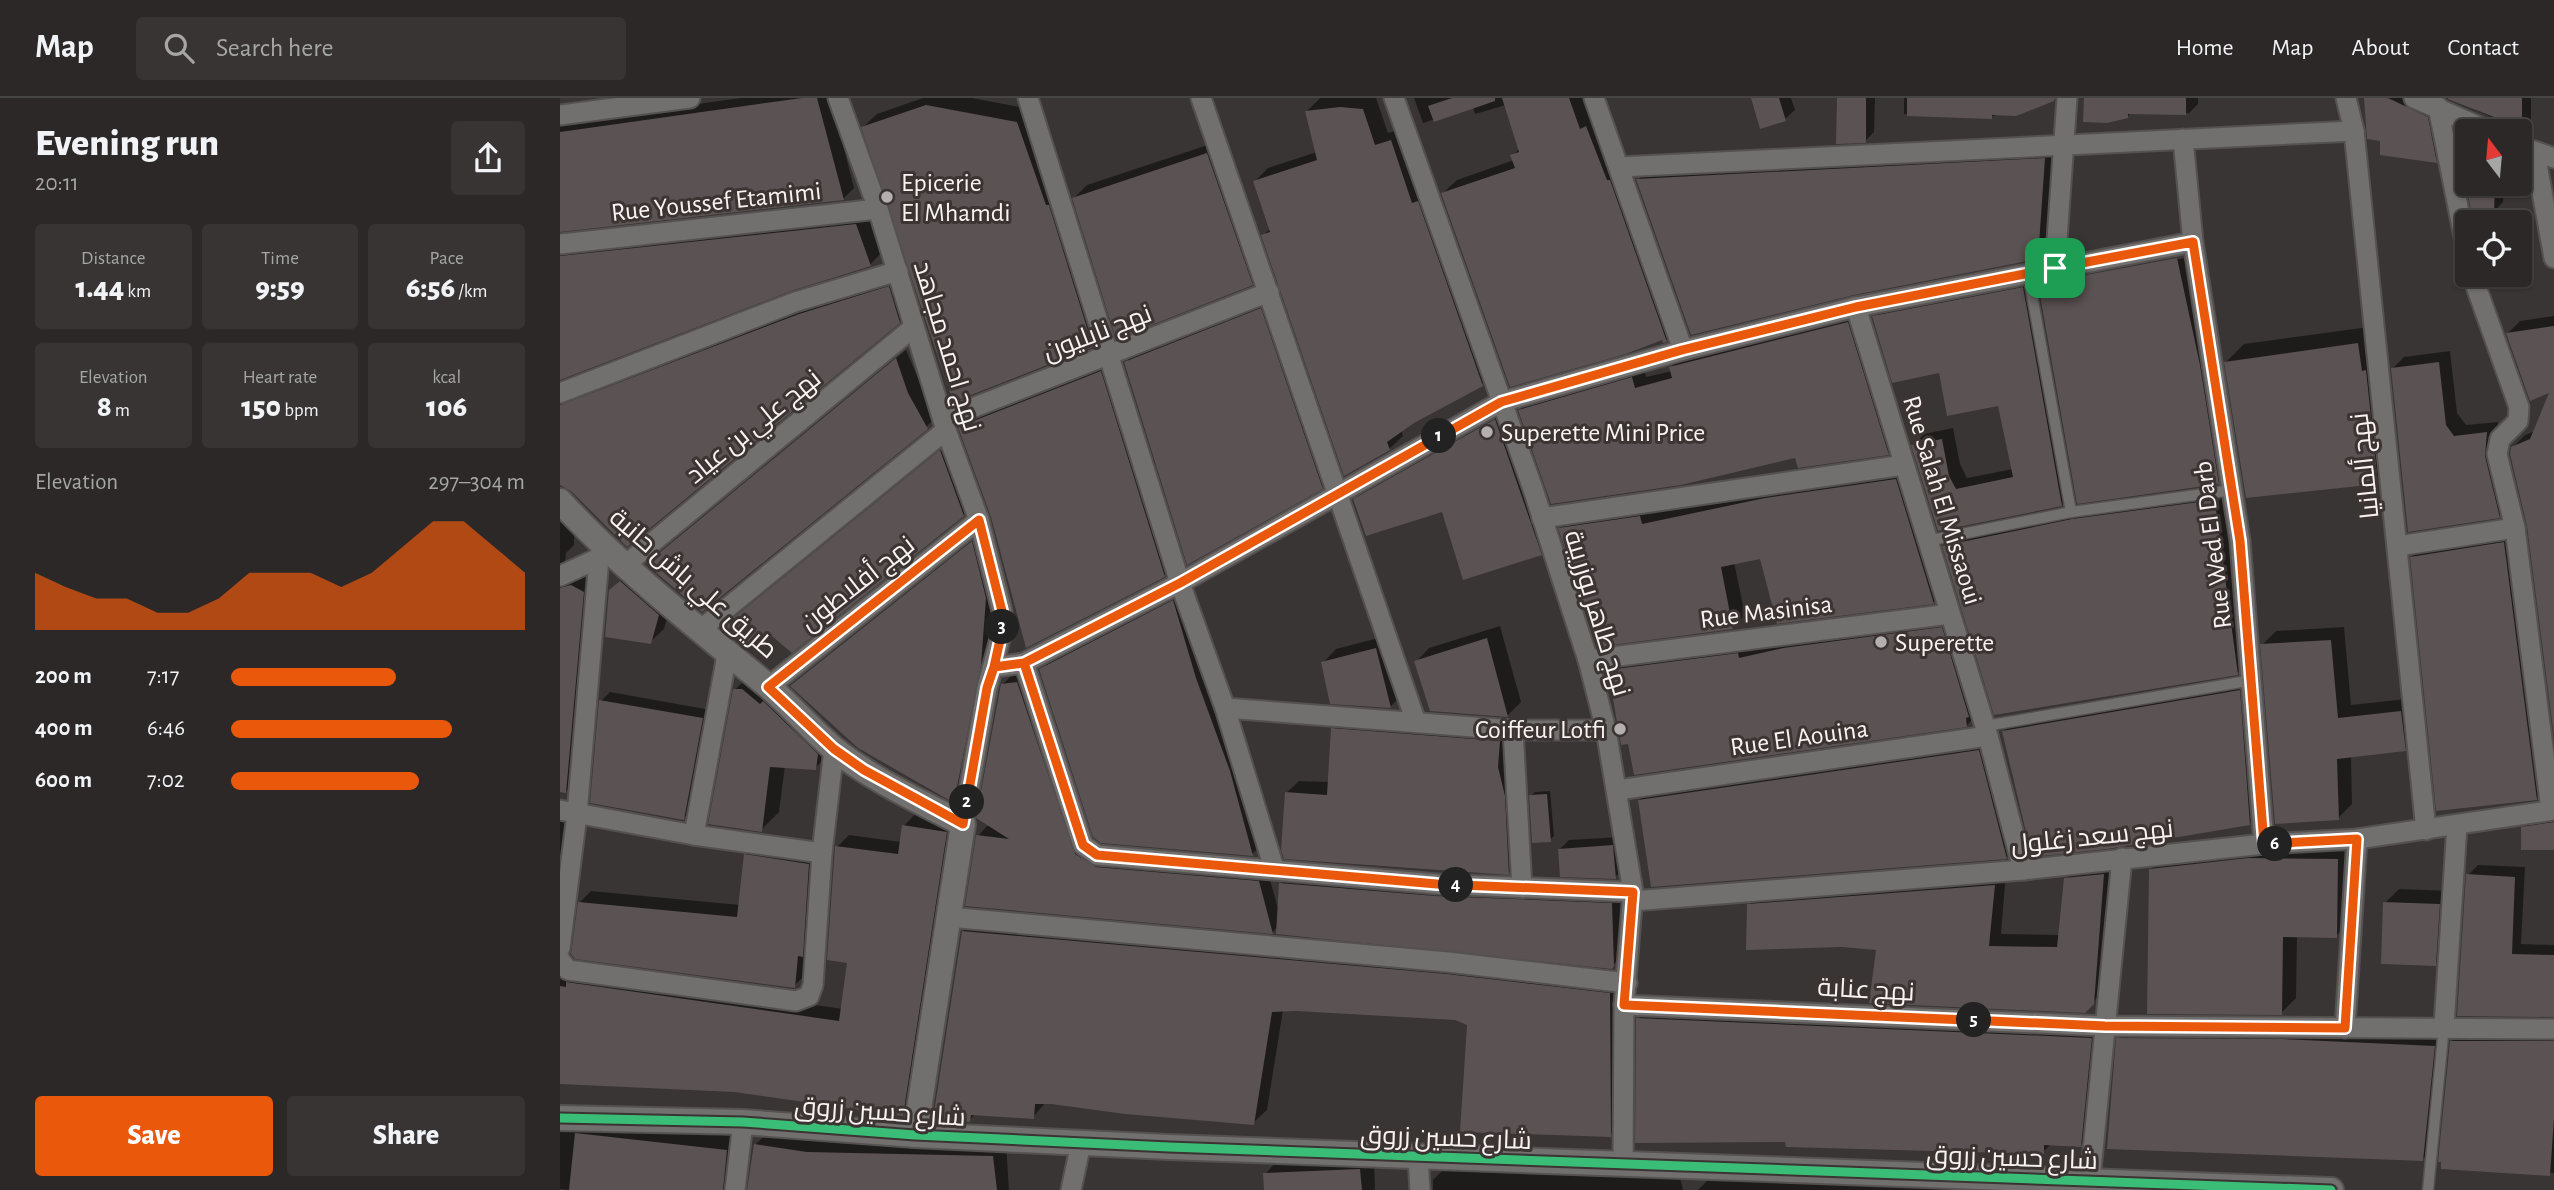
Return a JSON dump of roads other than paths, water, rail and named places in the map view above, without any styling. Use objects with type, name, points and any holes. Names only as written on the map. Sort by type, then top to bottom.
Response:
[{"type":"street","points":[[560,115],[690,98]]},
{"type":"street","name":"نهج احمد مجاهد","points":[[838,98],[878,209],[945,425],[979,520],[1002,611],[1002,631],[987,688],[963,824]]},
{"type":"street","points":[[1028,98],[1180,583],[1225,708],[1274,868]]},
{"type":"street","points":[[1201,98],[1339,492],[1416,722]]},
{"type":"street","name":"نهج طاهر بوزريبة","points":[[1394,98],[1542,518],[1588,660],[1606,730],[1618,790],[1633,897],[1624,1005],[1623,1165]]},
{"type":"street","points":[[1594,98],[1682,350]]},
{"type":"street","points":[[2055,268],[2067,98]]},
{"type":"street","name":"نهج ألمانيا","points":[[2346,98],[2354,131],[2426,830]]},
{"type":"street","points":[[2414,98],[2445,106],[2468,119]]},
{"type":"street","points":[[2445,106],[2461,210]]},
{"type":"street","points":[[1619,167],[2064,143],[2354,131]]},
{"type":"street","name":"Rue Wed El Darb","points":[[2183,139],[2193,242],[2234,489],[2253,680],[2264,844]]},
{"type":"street","points":[[2536,152],[2554,258]]},
{"type":"street","name":"Rue Youssef Etamimi","points":[[560,244],[878,209]]},
{"type":"street","points":[[994,667],[1024,663],[1180,583],[1501,402],[1682,350],[1856,307],[2193,242]]},
{"type":"street","points":[[560,393],[795,302],[898,271]]},
{"type":"street","points":[[2476,287],[2519,407],[2518,421],[2500,439],[2497,447],[2515,528],[2552,810]]},
{"type":"street","name":"نهج نابليون","points":[[700,630],[945,425],[1269,292]]},
{"type":"street","name":"Rue Salah El Missaoui","points":[[1856,307],[1986,731],[2023,870]]},
{"type":"street","name":"نهج علي بن عياد","points":[[625,565],[914,327]]},
{"type":"street","points":[[1542,518],[1904,464]]},
{"type":"street","name":"طريق علي باش حانبة","points":[[560,501],[601,553],[625,565],[727,656],[768,687],[834,749],[882,782],[963,824]]},
{"type":"street","name":"نهج أفلاطون","points":[[768,687],[979,520]]},
{"type":"street","points":[[2398,546],[2515,528]]},
{"type":"street","points":[[560,576],[601,553]]},
{"type":"street","points":[[560,948],[568,812],[601,553]]},
{"type":"street","name":"Rue Masinisa","points":[[1588,660],[1950,614]]},
{"type":"street","points":[[694,835],[727,656]]},
{"type":"street","name":"نهج سعد زغلول","points":[[1024,663],[1083,845],[1089,852],[1105,857],[1633,897],[2023,870],[2264,844],[2357,839],[2552,810]]},
{"type":"street","points":[[1225,708],[1513,730],[1606,730]]},
{"type":"street","points":[[1513,730],[1522,888]]},
{"type":"street","name":"Rue El Aouina","points":[[1618,790],[1986,731]]},
{"type":"street","points":[[560,960],[568,970],[804,1000],[809,996],[813,985],[822,853],[834,749]]},
{"type":"street","points":[[568,812],[694,835],[822,853]]},
{"type":"street","points":[[915,1135],[963,824]]},
{"type":"street","points":[[2444,1026],[2457,825]]},
{"type":"street","points":[[2345,1028],[2357,839]]},
{"type":"street","points":[[2096,1183],[2105,1026],[2122,858]]},
{"type":"street","points":[[948,917],[1448,962],[1627,983]]},
{"type":"street","name":"نهج عنابة","points":[[1624,1005],[2105,1026],[2444,1026],[2554,1029]]},
{"type":"street","name":"شارع حسين زروق","points":[[560,1120],[743,1122],[915,1135],[1623,1165],[1686,1179],[2096,1183],[2331,1190]]},
{"type":"street","points":[[735,1190],[743,1122]]},
{"type":"street","points":[[1071,1190],[1081,1143]]},
{"type":"street","points":[[1418,1157],[1420,1190]]},
{"type":"lane","points":[[2028,272],[2071,512]]},
{"type":"lane","points":[[1927,541],[2071,512],[2234,489]]},
{"type":"lane","points":[[1986,731],[2253,680]]},
{"type":"lane","points":[[2428,1190],[2444,1026]]},
{"type":"place","name":"Epicerie El Mhamdi","points":[[887,197]]},
{"type":"place","name":"Superette Mini Price","points":[[1487,432]]},
{"type":"place","name":"Superette","points":[[1881,642]]},
{"type":"place","name":"Coiffeur Lotfi","points":[[1620,729]]}]
